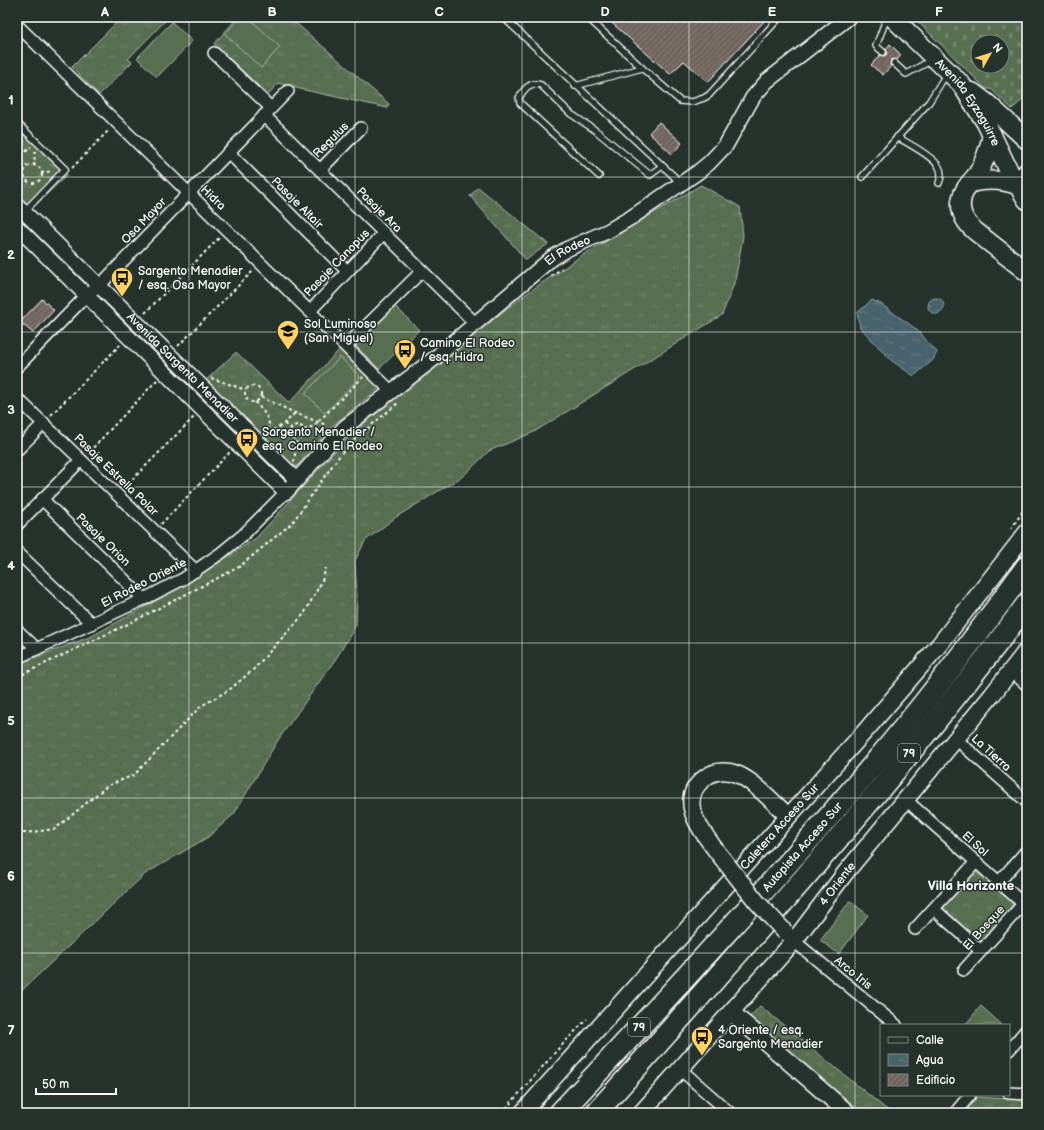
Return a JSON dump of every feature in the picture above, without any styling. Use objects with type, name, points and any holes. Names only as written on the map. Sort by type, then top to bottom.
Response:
[{"type":"highway","name":"Autopista Acceso Sur","points":[[560,1113],[781,870],[873,766],[952,667],[1027,566]]},
{"type":"highway","name":"Autopista Acceso Sur","points":[[596,1113],[858,816],[974,674],[1027,604]]},
{"type":"main road","name":"Avenida Eyzaguirre","points":[[892,17],[960,84],[979,111],[992,135],[1022,178],[1027,200]]},
{"type":"main road","points":[[960,84],[988,104],[1027,140]]},
{"type":"main road","points":[[992,135],[984,162],[964,191],[961,203],[962,216],[975,232],[1027,272]]},
{"type":"main road","points":[[970,183],[992,180],[1009,182],[1022,178]]},
{"type":"main road","name":"Caletera Acceso Sur","points":[[522,1113],[867,729],[939,645],[1027,532]]},
{"type":"main road","name":"4 Oriente","points":[[641,1113],[731,1012],[789,936],[846,872],[906,800],[1027,650]]},
{"type":"main road","points":[[788,816],[744,778],[732,772],[723,771],[708,776],[694,790],[692,798],[692,810],[697,823],[718,853],[757,902],[789,936]]},
{"type":"main road","points":[[731,1012],[848,1113]]},
{"type":"street","name":"El Rodeo","points":[[286,492],[340,432],[435,358],[559,253],[620,224],[704,168],[719,154],[732,136],[753,97],[767,81],[849,17]]},
{"type":"street","name":"Hidra","points":[[17,24],[391,391]]},
{"type":"street","name":"Pasaje Ara","points":[[214,53],[320,170],[475,323]]},
{"type":"street","name":"Osa Mayor","points":[[17,367],[87,295],[100,285],[288,91]]},
{"type":"street","name":"Regulus","points":[[320,170],[361,128]]},
{"type":"street","name":"Pasaje Altair","points":[[228,152],[347,271]]},
{"type":"street","name":"Avenida Sargento Menadier","points":[[20,208],[297,480]]},
{"type":"street","name":"Avenida Sargento Menadier","points":[[17,227],[286,492]]},
{"type":"street","name":"Pasaje Canopus","points":[[310,311],[384,233]]},
{"type":"street","points":[[346,346],[422,271]]},
{"type":"street","name":"Pasaje Estrella Polar","points":[[17,398],[156,530],[196,571]]},
{"type":"street","points":[[17,450],[44,423]]},
{"type":"street","points":[[17,525],[81,460]]},
{"type":"street","name":"El Rodeo Oriente","points":[[17,658],[37,650],[167,588],[196,571],[243,535],[286,492]]},
{"type":"street","name":"Pasaje Orion","points":[[42,499],[144,599]]},
{"type":"street","points":[[17,552],[92,624]]},
{"type":"street","points":[[17,630],[37,650]]},
{"type":"street","points":[[1011,671],[1027,685]]},
{"type":"street","name":"La Tierra","points":[[956,739],[1027,802]]},
{"type":"street","name":"El Sol","points":[[906,800],[1025,905]]},
{"type":"street","points":[[999,882],[1027,850]]},
{"type":"street","points":[[915,929],[976,862]]},
{"type":"street","name":"El Bosque","points":[[964,970],[1025,905]]},
{"type":"street","points":[[934,909],[981,951]]},
{"type":"street","name":"Arco Iris","points":[[789,936],[895,1024]]},
{"type":"street","points":[[1010,1049],[1027,1029]]},
{"type":"street","points":[[680,1069],[730,1113]]},
{"type":"street","points":[[1010,1093],[1027,1094]]},
{"type":"street","points":[[955,1113],[969,1096]]},
{"type":"lane","points":[[503,17],[682,184]]},
{"type":"lane","points":[[587,17],[680,101],[686,102],[698,101],[708,95],[780,17]]},
{"type":"lane","points":[[883,52],[876,46],[887,17]]},
{"type":"lane","points":[[894,63],[906,74],[935,59]]},
{"type":"lane","points":[[576,86],[642,68]]},
{"type":"lane","points":[[862,177],[929,102],[948,71]]},
{"type":"lane","points":[[599,176],[520,102],[519,98],[527,87],[536,83],[541,85],[570,114],[594,130],[650,175],[662,166]]},
{"type":"lane","points":[[17,123],[65,169],[20,208]]},
{"type":"lane","points":[[897,137],[934,161],[940,168],[941,177],[939,183]]},
{"type":"path","points":[[65,169],[68,172],[117,122]]},
{"type":"path","points":[[28,167],[18,158],[36,142]]},
{"type":"path","points":[[34,166],[36,142]]},
{"type":"path","points":[[28,167],[38,167],[41,172],[40,179],[36,183],[25,179],[25,170],[28,167]]},
{"type":"path","points":[[17,177],[24,176]]},
{"type":"path","points":[[143,315],[227,230]]},
{"type":"path","points":[[177,347],[261,263]]},
{"type":"path","points":[[44,423],[129,336]]},
{"type":"path","points":[[304,430],[319,422],[370,370]]},
{"type":"path","points":[[81,460],[165,372]]},
{"type":"path","points":[[261,396],[261,391],[257,387],[252,386],[247,388],[245,393],[246,398],[250,401],[255,401],[265,413],[269,428],[265,435],[284,424],[295,413]]},
{"type":"path","points":[[261,396],[295,413],[326,425]]},
{"type":"path","points":[[255,401],[261,396]]},
{"type":"path","points":[[118,494],[202,409]]},
{"type":"path","points":[[284,424],[290,428]]},
{"type":"path","points":[[290,428],[294,425],[299,425],[304,430]]},
{"type":"path","points":[[290,428],[289,432],[291,436],[297,439]]},
{"type":"path","points":[[294,462],[297,439],[303,435],[304,430]]},
{"type":"path","points":[[156,530],[238,444]]},
{"type":"path","points":[[17,833],[25,834],[55,829],[107,786],[134,775],[202,706],[229,690],[258,664],[304,614],[322,581],[326,568]]},
{"type":"green space","points":[[122,17],[168,18],[128,59],[132,62],[99,95],[72,67]]},
{"type":"green space","points":[[238,17],[289,17],[389,104],[387,108],[278,83],[268,95],[214,44]]},
{"type":"green space","points":[[241,17],[248,17],[280,47],[261,68],[225,34]]},
{"type":"green space","points":[[913,17],[1027,17],[1027,96],[1012,109],[991,89],[986,89],[971,74],[1010,74],[1010,34],[970,34],[970,73]]},
{"type":"green space","points":[[172,22],[192,41],[157,77],[137,58]]},
{"type":"green space","points":[[17,128],[67,175],[29,211],[17,199]]},
{"type":"green space","points":[[701,185],[740,207],[743,236],[735,281],[722,315],[534,432],[489,451],[463,476],[396,517],[365,541],[355,561],[357,596],[356,625],[337,657],[278,740],[234,814],[208,837],[145,874],[17,995],[17,663],[92,636],[186,584],[256,538],[351,434],[516,301],[581,256]]},
{"type":"green space","points":[[478,187],[548,244],[526,260],[470,196]]},
{"type":"green space","points":[[394,305],[419,330],[379,369],[354,344]]},
{"type":"green space","points":[[340,349],[379,388],[331,427],[297,466],[291,467],[203,383],[236,352],[289,403]]},
{"type":"green space","points":[[340,357],[360,377],[325,413],[305,393]]},
{"type":"green space","points":[[976,869],[1016,904],[980,945],[940,910]]},
{"type":"green space","points":[[850,901],[868,915],[839,954],[820,940]]},
{"type":"green space","points":[[760,1006],[891,1113],[856,1113],[748,1019]]},
{"type":"green space","points":[[981,1006],[1001,1024],[966,1024]]},
{"type":"green space","points":[[976,1097],[1027,1100],[1027,1113],[964,1113]]},
{"type":"water","points":[[936,298],[943,303],[944,306],[939,313],[936,314],[929,309],[928,306],[933,299]]},
{"type":"water","points":[[872,300],[881,304],[916,329],[937,352],[933,360],[914,376],[892,361],[860,327],[857,313]]},
{"type":"building","points":[[605,17],[768,17],[708,82],[684,61],[670,74]]},
{"type":"building","points":[[890,44],[901,55],[897,60],[891,60],[891,66],[883,75],[871,65],[880,55],[886,55],[886,49]]},
{"type":"building","points":[[659,122],[682,143],[672,154],[649,133]]},
{"type":"building","points":[[42,299],[54,310],[33,333],[20,322]]},
{"type":"place","name":"Sargento Menadier / esq. Osa Mayor","points":[[122,298]]},
{"type":"place","name":"Sol Luminoso (San Miguel)","points":[[288,350]]},
{"type":"place","name":"Camino El Rodeo / esq. Hidra","points":[[405,370]]},
{"type":"place","name":"Sargento Menadier / esq. Camino El Rodeo","points":[[247,458]]},
{"type":"place","name":"4 Oriente / esq. Sargento Menadier","points":[[702,1056]]},
{"type":"district","name":"Villa Horizonte","points":[[971,886]]}]
